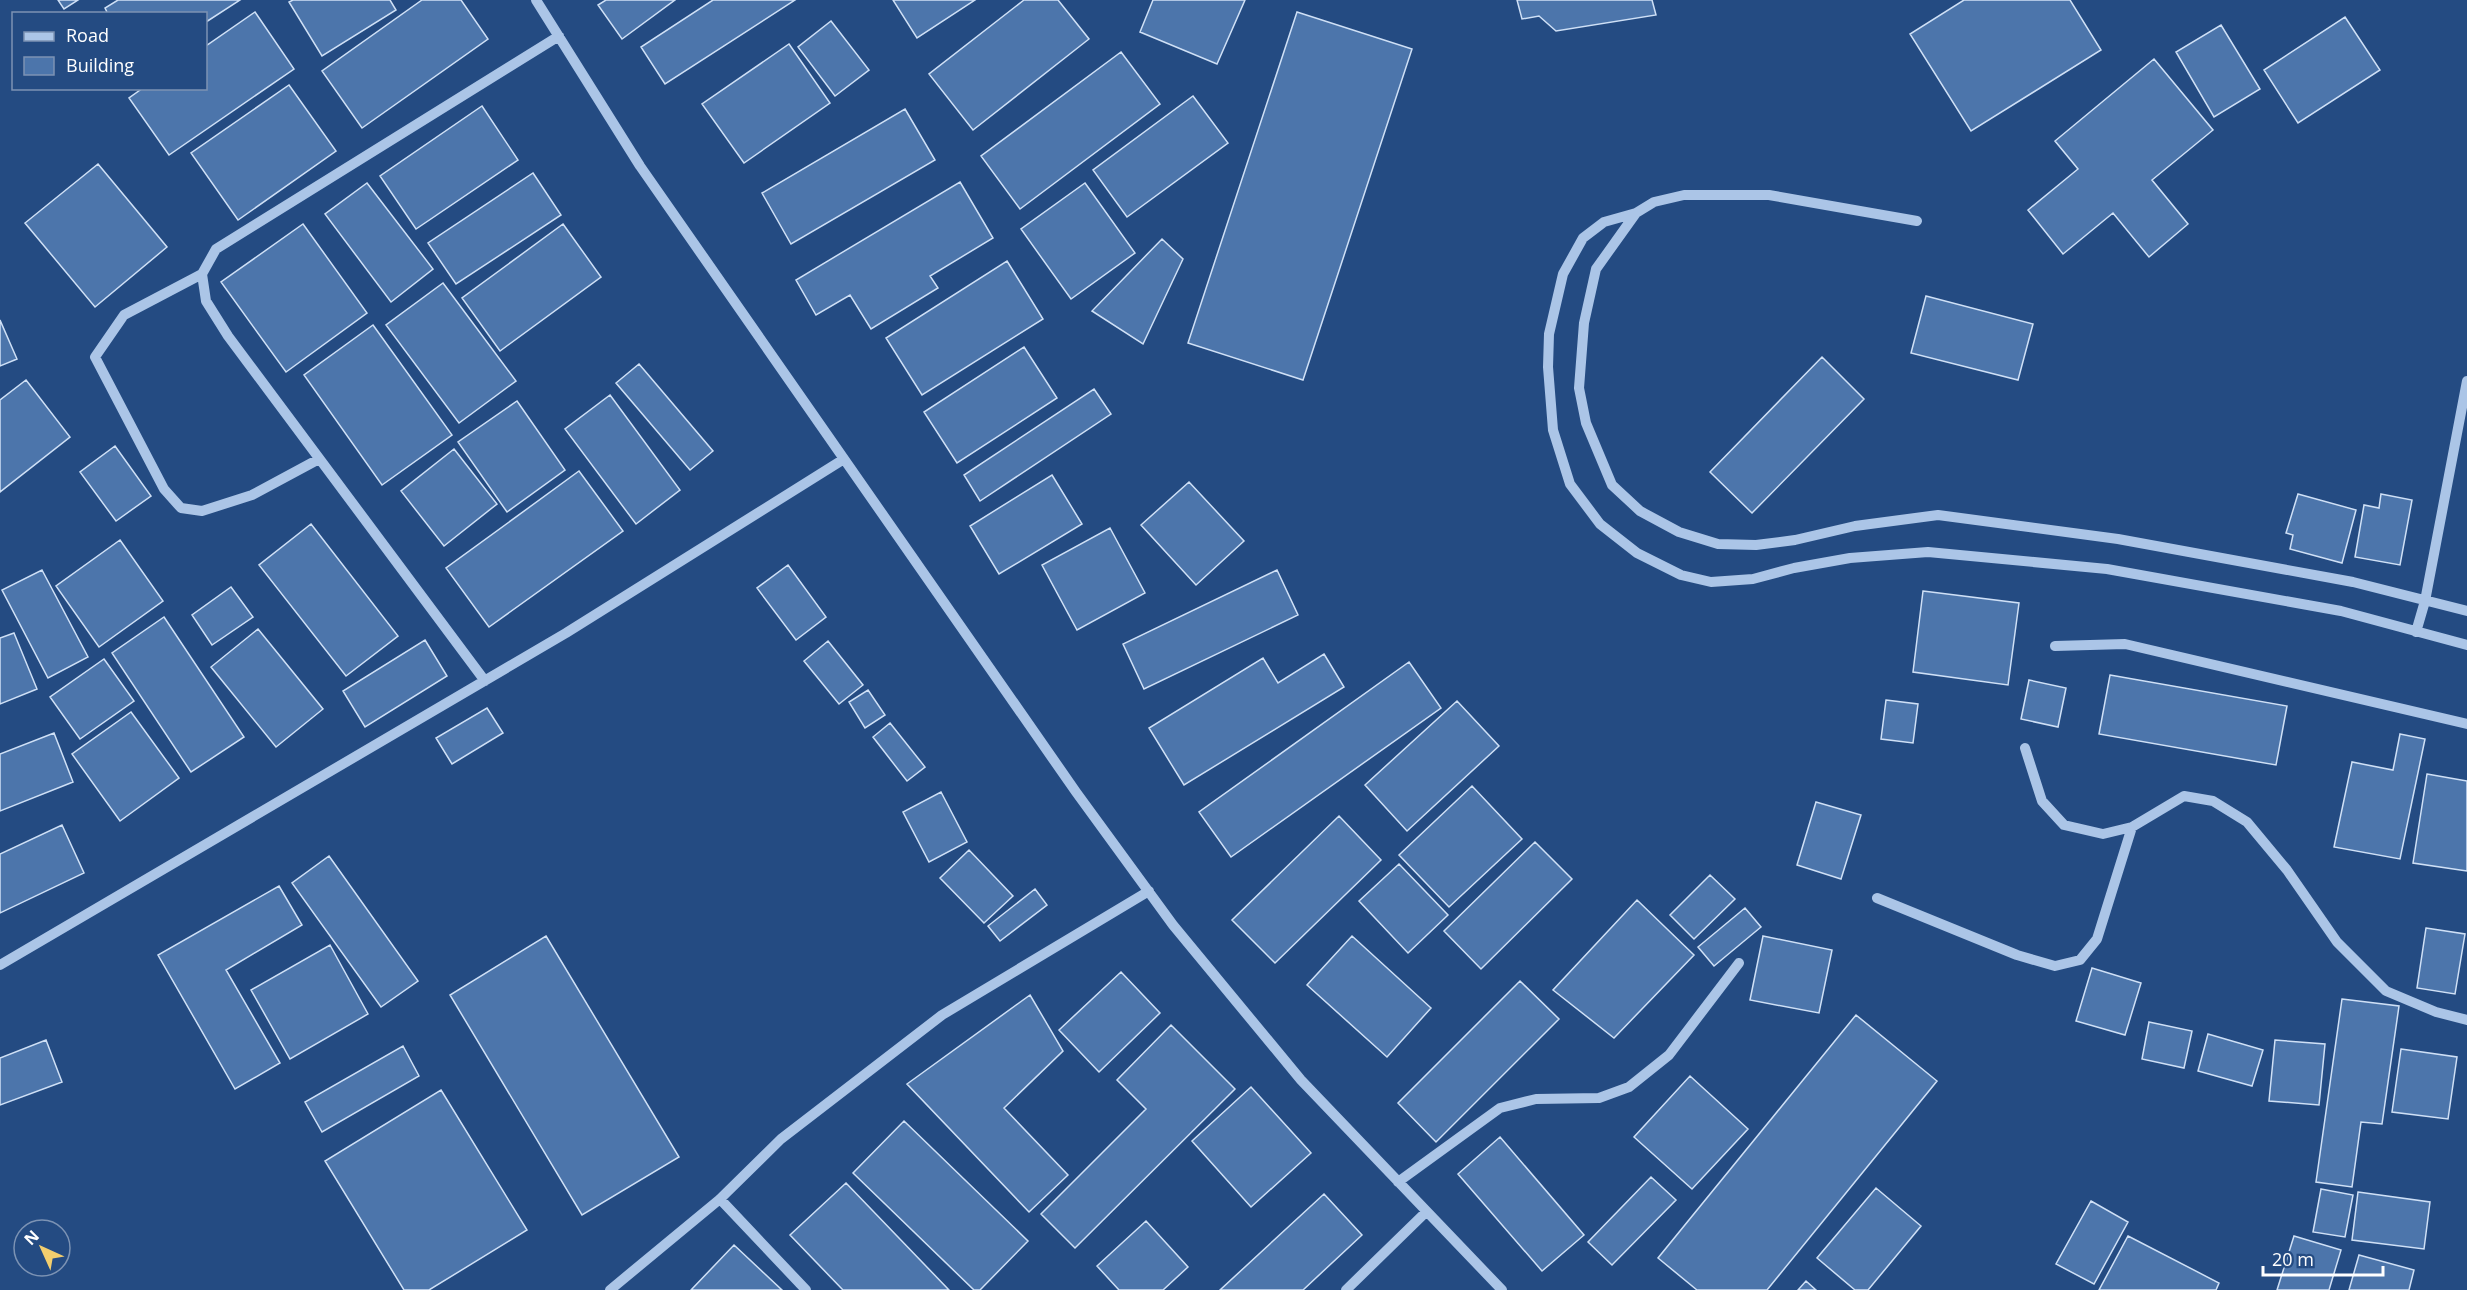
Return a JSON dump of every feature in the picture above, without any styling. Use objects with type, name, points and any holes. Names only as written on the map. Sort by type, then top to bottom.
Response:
[{"type":"street","points":[[536,0],[640,166],[1076,792],[1173,925],[1301,1080],[1502,1290]]},
{"type":"street","points":[[319,459],[252,495],[202,511],[182,508],[164,489],[95,357],[124,315],[202,274],[216,249],[559,36]]},
{"type":"street","points":[[1917,221],[1769,195],[1684,195],[1654,201],[1636,213],[1605,222],[1582,238],[1563,274],[1550,334],[1548,367],[1553,430],[1570,484],[1600,524],[1637,553],[1681,575],[1711,582],[1753,579],[1794,568],[1850,558],[1928,552],[2107,569],[2341,611],[2467,645]]},
{"type":"street","points":[[1636,213],[1596,269],[1584,323],[1579,388],[1586,423],[1612,485],[1640,511],[1679,532],[1718,544],[1756,545],[1795,540],[1855,526],[1938,515],[2118,539],[2353,582],[2467,611]]},
{"type":"street","points":[[202,274],[206,302],[228,336],[485,681]]},
{"type":"street","points":[[2416,632],[2425,601],[2467,381]]},
{"type":"street","points":[[0,965],[566,633],[844,459]]},
{"type":"street","points":[[2055,646],[2126,644],[2467,724]]},
{"type":"street","points":[[2025,748],[2042,801],[2064,825],[2103,834],[2132,826],[2184,796],[2213,801],[2247,822],[2287,870],[2337,942],[2386,990],[2436,1012],[2467,1020]]},
{"type":"street","points":[[1877,898],[2017,955],[2055,966],[2080,960],[2097,939],[2132,826]]},
{"type":"street","points":[[610,1290],[720,1198],[781,1139],[942,1015],[1149,891]]},
{"type":"street","points":[[1398,1182],[1500,1108],[1536,1099],[1599,1098],[1629,1087],[1669,1055],[1739,963]]},
{"type":"street","points":[[720,1198],[806,1290]]},
{"type":"street","points":[[1346,1290],[1426,1212]]},
{"type":"building","points":[[58,0],[78,0],[64,9]]},
{"type":"building","points":[[118,0],[240,0],[207,21],[207,12],[107,12],[105,8]]},
{"type":"building","points":[[293,0],[390,0],[396,10],[322,56],[289,2]]},
{"type":"building","points":[[422,0],[461,0],[488,39],[362,128],[322,71]]},
{"type":"building","points":[[606,0],[675,0],[622,39],[598,5]]},
{"type":"building","points":[[713,0],[795,0],[665,84],[641,47]]},
{"type":"building","points":[[893,0],[975,0],[917,38]]},
{"type":"building","points":[[1024,0],[1058,0],[1089,39],[973,130],[929,74]]},
{"type":"building","points":[[1153,0],[1245,0],[1217,64],[1140,32]]},
{"type":"building","points":[[1517,0],[1652,0],[1656,15],[1556,31],[1539,16],[1522,19]]},
{"type":"building","points":[[1964,0],[2070,0],[2101,50],[1971,131],[1910,34]]},
{"type":"building","points":[[255,12],[294,69],[169,155],[129,98],[140,90],[207,90],[207,45]]},
{"type":"building","points":[[1297,12],[1412,49],[1303,380],[1188,343]]},
{"type":"building","points":[[2345,17],[2380,70],[2298,123],[2264,70]]},
{"type":"building","points":[[831,21],[869,70],[835,96],[798,47]]},
{"type":"building","points":[[2221,25],[2260,89],[2214,117],[2176,52]]},
{"type":"building","points":[[789,44],[830,103],[744,163],[702,104]]},
{"type":"building","points":[[1121,52],[1160,104],[1020,209],[981,156]]},
{"type":"building","points":[[2154,59],[2213,130],[2152,180],[2188,224],[2149,257],[2113,213],[2063,254],[2028,210],[2078,169],[2055,141]]},
{"type":"building","points":[[289,85],[336,151],[238,220],[191,153]]},
{"type":"building","points":[[1193,96],[1228,143],[1127,217],[1093,170]]},
{"type":"building","points":[[482,106],[518,160],[416,229],[380,176]]},
{"type":"building","points":[[905,109],[935,160],[791,244],[762,193]]},
{"type":"building","points":[[98,164],[167,247],[95,307],[25,223]]},
{"type":"building","points":[[533,173],[561,215],[456,284],[428,243]]},
{"type":"building","points":[[960,182],[993,238],[930,276],[938,288],[871,329],[850,295],[816,315],[796,280]]},
{"type":"building","points":[[367,183],[433,269],[391,302],[325,214]]},
{"type":"building","points":[[1085,183],[1135,253],[1071,299],[1021,229]]},
{"type":"building","points":[[303,224],[367,313],[286,372],[221,282]]},
{"type":"building","points":[[563,224],[601,277],[500,351],[462,298]]},
{"type":"building","points":[[1162,239],[1183,259],[1143,344],[1092,311]]},
{"type":"building","points":[[1007,261],[1043,319],[922,395],[886,338]]},
{"type":"building","points":[[443,283],[516,381],[459,423],[386,325]]},
{"type":"building","points":[[1926,296],[2033,324],[2018,380],[1911,353]]},
{"type":"building","points":[[0,320],[17,359],[0,366]]},
{"type":"building","points":[[373,325],[452,435],[382,485],[304,375]]},
{"type":"building","points":[[1024,347],[1057,398],[957,463],[924,412]]},
{"type":"building","points":[[1822,357],[1864,399],[1752,513],[1710,472]]},
{"type":"building","points":[[639,364],[713,451],[690,470],[616,383]]},
{"type":"building","points":[[26,380],[70,437],[0,492],[0,400]]},
{"type":"building","points":[[1094,389],[1111,414],[980,501],[964,475]]},
{"type":"building","points":[[610,395],[680,490],[636,524],[565,429]]},
{"type":"building","points":[[517,401],[565,470],[507,512],[458,442]]},
{"type":"building","points":[[115,446],[151,496],[116,521],[80,472]]},
{"type":"building","points":[[454,449],[497,504],[444,546],[401,491]]},
{"type":"building","points":[[579,471],[623,531],[489,627],[446,568]]},
{"type":"building","points":[[1052,475],[1082,524],[999,574],[970,526]]},
{"type":"building","points":[[1189,482],[1244,541],[1196,585],[1141,525]]},
{"type":"building","points":[[2298,494],[2356,510],[2342,563],[2290,549],[2293,535],[2286,533]]},
{"type":"building","points":[[2381,494],[2412,500],[2400,565],[2355,557],[2364,505],[2379,508]]},
{"type":"building","points":[[311,524],[398,636],[346,676],[259,565]]},
{"type":"building","points":[[1110,528],[1145,593],[1077,630],[1042,565]]},
{"type":"building","points":[[120,540],[163,601],[99,647],[56,586]]},
{"type":"building","points":[[788,565],[826,617],[796,640],[757,588]]},
{"type":"building","points":[[42,570],[88,657],[48,678],[2,590]]},
{"type":"building","points":[[1277,570],[1298,615],[1144,689],[1123,644]]},
{"type":"building","points":[[231,587],[253,617],[212,645],[192,615]]},
{"type":"building","points":[[1923,591],[2019,603],[2008,685],[1913,672]]},
{"type":"building","points":[[164,617],[244,737],[191,772],[112,653]]},
{"type":"building","points":[[258,629],[323,709],[276,747],[211,667]]},
{"type":"building","points":[[14,633],[37,689],[0,704],[0,638]]},
{"type":"building","points":[[425,640],[447,676],[365,727],[343,691]]},
{"type":"building","points":[[828,641],[863,685],[839,704],[804,661]]},
{"type":"building","points":[[1324,654],[1344,687],[1184,785],[1149,728],[1263,658],[1278,683]]},
{"type":"building","points":[[104,659],[134,701],[80,739],[50,697]]},
{"type":"building","points":[[1409,662],[1441,708],[1231,857],[1199,812]]},
{"type":"building","points":[[2110,675],[2287,706],[2276,765],[2099,734]]},
{"type":"building","points":[[2029,680],[2066,688],[2058,727],[2021,719]]},
{"type":"building","points":[[868,690],[885,715],[865,728],[849,702]]},
{"type":"building","points":[[1886,700],[1918,704],[1913,743],[1881,739]]},
{"type":"building","points":[[1457,701],[1499,746],[1407,831],[1365,785]]},
{"type":"building","points":[[487,708],[503,733],[452,764],[436,738]]},
{"type":"building","points":[[131,712],[179,778],[120,821],[72,754]]},
{"type":"building","points":[[890,723],[925,767],[907,781],[873,737]]},
{"type":"building","points":[[54,733],[73,782],[0,811],[0,754]]},
{"type":"building","points":[[2400,734],[2425,739],[2400,859],[2334,847],[2352,762],[2393,770]]},
{"type":"building","points":[[2427,774],[2467,781],[2467,871],[2413,863]]},
{"type":"building","points":[[1472,786],[1522,839],[1449,907],[1399,855]]},
{"type":"building","points":[[941,792],[967,842],[929,862],[903,812]]},
{"type":"building","points":[[1816,802],[1861,815],[1841,879],[1797,865]]},
{"type":"building","points":[[1339,816],[1381,860],[1275,963],[1232,920]]},
{"type":"building","points":[[62,825],[84,873],[0,913],[0,854]]},
{"type":"building","points":[[1535,842],[1572,879],[1481,969],[1444,931]]},
{"type":"building","points":[[969,850],[1013,896],[984,923],[940,878]]},
{"type":"building","points":[[329,856],[418,981],[381,1007],[292,883]]},
{"type":"building","points":[[1399,864],[1448,915],[1408,953],[1359,901]]},
{"type":"building","points":[[1710,875],[1735,899],[1694,939],[1670,915]]},
{"type":"building","points":[[279,886],[302,925],[226,970],[280,1063],[235,1089],[158,955]]},
{"type":"building","points":[[1035,889],[1047,905],[1000,941],[988,926]]},
{"type":"building","points":[[1637,900],[1694,955],[1614,1038],[1553,990]]},
{"type":"building","points":[[1745,908],[1761,927],[1714,966],[1698,947]]},
{"type":"building","points":[[2426,928],[2465,934],[2455,994],[2417,988]]},
{"type":"building","points":[[546,936],[679,1157],[582,1215],[450,995]]},
{"type":"building","points":[[1352,936],[1431,1008],[1387,1057],[1307,985]]},
{"type":"building","points":[[1763,936],[1832,950],[1819,1013],[1750,1000]]},
{"type":"building","points":[[330,945],[368,1014],[290,1059],[251,990]]},
{"type":"building","points":[[2092,968],[2141,983],[2125,1035],[2076,1021]]},
{"type":"building","points":[[1121,972],[1160,1013],[1099,1072],[1059,1030]]},
{"type":"building","points":[[1520,981],[1559,1019],[1436,1142],[1398,1103]]},
{"type":"building","points":[[1030,995],[1063,1051],[1004,1108],[1068,1175],[1029,1212],[907,1084]]},
{"type":"building","points":[[2342,999],[2399,1006],[2382,1124],[2361,1122],[2352,1187],[2316,1182]]},
{"type":"building","points":[[1856,1015],[1937,1081],[1767,1290],[1697,1290],[1658,1258]]},
{"type":"building","points":[[2149,1022],[2192,1031],[2184,1068],[2142,1059]]},
{"type":"building","points":[[1171,1025],[1235,1089],[1075,1248],[1041,1214],[1146,1109],[1117,1080]]},
{"type":"building","points":[[2208,1034],[2263,1050],[2252,1086],[2198,1071]]},
{"type":"building","points":[[46,1040],[62,1082],[0,1105],[0,1058]]},
{"type":"building","points":[[2275,1040],[2325,1044],[2319,1105],[2269,1101]]},
{"type":"building","points":[[403,1046],[419,1076],[322,1132],[305,1102]]},
{"type":"building","points":[[2401,1049],[2457,1057],[2448,1119],[2392,1112]]},
{"type":"building","points":[[1690,1076],[1748,1129],[1692,1189],[1634,1137]]},
{"type":"building","points":[[1251,1087],[1311,1153],[1251,1207],[1192,1141]]},
{"type":"building","points":[[441,1090],[527,1230],[429,1290],[404,1290],[325,1161]]},
{"type":"building","points":[[904,1121],[1028,1241],[980,1290],[974,1290],[853,1173]]},
{"type":"building","points":[[1500,1137],[1584,1235],[1542,1271],[1458,1174]]},
{"type":"building","points":[[1651,1177],[1676,1200],[1612,1265],[1588,1242]]},
{"type":"building","points":[[846,1183],[949,1290],[843,1290],[790,1235]]},
{"type":"building","points":[[1876,1188],[1921,1226],[1868,1290],[1855,1290],[1817,1258]]},
{"type":"building","points":[[2321,1189],[2353,1195],[2345,1237],[2313,1232]]},
{"type":"building","points":[[2358,1192],[2430,1202],[2424,1249],[2352,1240]]},
{"type":"building","points":[[1324,1194],[1362,1235],[1303,1290],[1220,1290]]},
{"type":"building","points":[[2091,1201],[2128,1222],[2094,1284],[2056,1264]]},
{"type":"building","points":[[1146,1221],[1188,1267],[1163,1290],[1119,1290],[1097,1266]]},
{"type":"building","points":[[2128,1236],[2219,1283],[2216,1290],[2099,1290]]},
{"type":"building","points":[[2294,1236],[2341,1250],[2329,1290],[2277,1290]]},
{"type":"building","points":[[734,1245],[782,1290],[691,1290]]},
{"type":"building","points":[[2359,1255],[2414,1270],[2409,1290],[2349,1290]]},
{"type":"building","points":[[1806,1281],[1816,1290],[1798,1290]]}]
